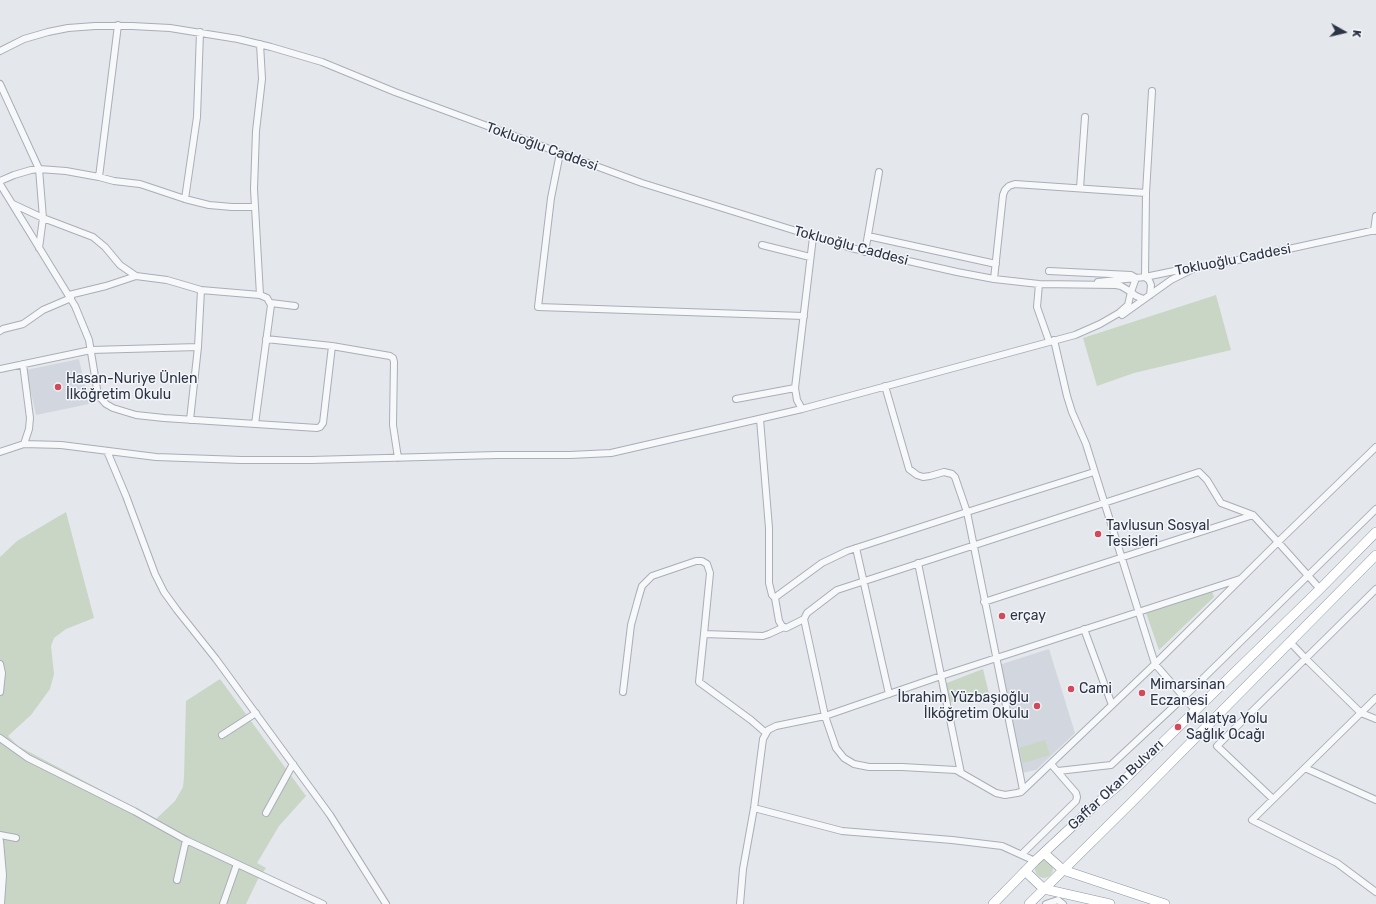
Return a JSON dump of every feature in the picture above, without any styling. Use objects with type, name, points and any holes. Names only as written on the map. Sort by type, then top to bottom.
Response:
[{"type":"highway","name":"Gaffar Okan Bulvarı","points":[[993,904],[1035,861],[1120,784],[1320,589],[1376,532]]},
{"type":"highway","name":"Gaffar Okan Bulvarı","points":[[1029,904],[1376,556]]},
{"type":"highway","points":[[1044,853],[1063,870],[1165,904]]},
{"type":"highway","points":[[1025,871],[1044,889],[1110,904]]},
{"type":"street","name":"Tokluoğlu Caddesi","points":[[0,51],[24,39],[48,32],[77,27],[118,25],[200,32],[260,44],[322,62],[395,92],[649,185],[813,237],[866,252],[994,279],[1039,284],[1119,285],[1132,292]]},
{"type":"street","points":[[99,177],[118,25]]},
{"type":"street","points":[[185,199],[197,117],[200,32]]},
{"type":"street","points":[[260,44],[262,79],[256,131],[255,208],[260,295]]},
{"type":"street","points":[[0,84],[39,169],[43,218],[39,248]]},
{"type":"street","points":[[1150,294],[1151,284],[1145,277],[1146,193],[1152,91]]},
{"type":"street","points":[[1080,188],[1085,117]]},
{"type":"street","points":[[560,153],[551,198],[538,307],[804,316]]},
{"type":"street","points":[[0,181],[23,172],[39,169],[66,171],[151,187],[185,199],[221,206],[255,208]]},
{"type":"street","points":[[866,252],[879,172]]},
{"type":"street","points":[[0,184],[75,306],[89,340],[98,395],[106,404],[113,408],[136,415],[190,420],[316,428],[320,427],[323,423],[332,346]]},
{"type":"street","points":[[994,279],[1004,195],[1007,187],[1015,184],[1146,193]]},
{"type":"street","points":[[13,204],[43,218],[93,237],[105,247],[120,266],[136,276],[167,280],[201,290],[260,295],[267,298],[270,303],[255,424]]},
{"type":"street","points":[[1375,230],[1376,216]]},
{"type":"street","name":"Tokluoğlu Caddesi","points":[[1089,284],[1101,281],[1145,277],[1184,268],[1215,265],[1375,230]]},
{"type":"street","points":[[868,236],[996,264]]},
{"type":"street","points":[[802,409],[797,400],[795,388],[813,237]]},
{"type":"street","points":[[762,245],[810,257]]},
{"type":"street","points":[[0,452],[24,444],[61,445],[156,457],[220,459],[311,460],[611,453],[802,409],[1075,335],[1122,315],[1171,280],[1194,268]]},
{"type":"street","points":[[1049,271],[1119,274],[1131,275],[1136,278],[1128,305],[1112,318]]},
{"type":"street","points":[[0,331],[23,324],[44,310],[70,297],[136,276]]},
{"type":"street","points":[[1039,284],[1036,306],[1051,341],[1072,412],[1086,444],[1155,664],[1195,710]]},
{"type":"street","points":[[190,420],[198,347],[201,290]]},
{"type":"street","points":[[1132,292],[1136,296],[1144,299]]},
{"type":"street","points":[[270,303],[294,306]]},
{"type":"street","points":[[266,339],[332,346],[390,356],[393,358],[393,425],[398,458]]},
{"type":"street","points":[[0,368],[91,350],[198,347]]},
{"type":"street","points":[[23,364],[30,418],[29,429],[24,444]]},
{"type":"street","points":[[885,386],[909,469],[916,475],[923,477],[944,472],[952,474],[955,477],[967,512],[1023,790]]},
{"type":"street","points":[[736,399],[795,388]]},
{"type":"street","points":[[760,419],[769,528],[769,583],[772,594],[775,598],[779,623],[784,627]]},
{"type":"street","points":[[1320,589],[1308,575],[1278,542],[1253,515],[1221,503],[1207,480],[1200,472],[837,590],[807,613],[804,620],[825,716],[836,748],[841,755],[852,763],[869,767],[956,770],[986,788],[1000,794],[1013,794],[1023,790],[1051,764],[1155,664],[1278,542],[1376,446]]},
{"type":"street","points":[[107,451],[124,490],[155,574],[164,592],[206,645],[293,764],[341,832],[386,904]]},
{"type":"street","points":[[775,598],[822,563],[856,548],[1094,472]]},
{"type":"street","points":[[1058,771],[1111,765],[1184,697],[1376,508]]},
{"type":"street","points":[[984,602],[1253,515]]},
{"type":"street","points":[[856,548],[889,694]]},
{"type":"street","points":[[623,692],[631,625],[642,586],[652,576],[696,560],[702,561],[707,564],[710,572],[700,682],[766,733]]},
{"type":"street","points":[[918,563],[961,773]]},
{"type":"street","points":[[740,904],[746,849],[754,808],[763,739],[768,730],[776,726],[825,716],[940,676],[1241,579]]},
{"type":"street","points":[[1274,799],[1217,746],[1376,589]]},
{"type":"street","points":[[704,634],[763,636],[804,620]]},
{"type":"street","points":[[1084,629],[1112,705]]},
{"type":"street","points":[[1290,642],[1361,713],[1376,719]]},
{"type":"street","points":[[0,664],[2,673],[0,692]]},
{"type":"street","points":[[1376,698],[1252,820],[1337,863],[1376,892]]},
{"type":"street","points":[[222,735],[256,713]]},
{"type":"street","points":[[0,738],[28,758],[122,805],[186,840],[323,904]]},
{"type":"street","points":[[266,813],[293,764]]},
{"type":"street","points":[[1022,854],[1076,801],[1078,797],[1051,764]]},
{"type":"street","points":[[1305,768],[1376,800]]},
{"type":"street","points":[[754,808],[842,831],[952,840],[1002,846],[1035,861]]},
{"type":"street","points":[[0,835],[16,838]]},
{"type":"street","points":[[177,880],[186,840]]},
{"type":"street","points":[[0,841],[3,875],[1,904]]},
{"type":"street","points":[[223,904],[236,864]]},
{"type":"street","points":[[1046,904],[1058,900],[1063,904]]},
{"type":"shaded area","name":"Hasan-Nuriye Ünlen İlköğretim Okulu","points":[[79,359],[89,404],[36,415],[26,370]]},
{"type":"shaded area","name":"İbrahim Yüzbaşıoğlu İlköğretim Okulu","points":[[1049,649],[1075,733],[1036,770],[1021,773],[999,665]]},
{"type":"green space","points":[[1216,295],[1231,350],[1134,373],[1097,386],[1083,338]]},
{"type":"green space","points":[[66,512],[94,618],[66,629],[54,638],[51,646],[54,674],[50,689],[31,715],[8,736],[18,746],[156,819],[175,801],[183,787],[186,701],[220,679],[306,796],[279,826],[257,863],[266,868],[258,879],[246,904],[0,904],[0,557],[17,541]]},
{"type":"green space","points":[[1212,591],[1214,597],[1159,650],[1146,613]]},
{"type":"green space","points":[[983,669],[989,694],[943,704],[939,686]]},
{"type":"green space","points":[[1045,740],[1050,755],[1023,763],[1019,748]]},
{"type":"green space","points":[[1040,860],[1048,860],[1053,865],[1051,876],[1048,878],[1040,878],[1035,873],[1035,865]]},
{"type":"place","name":"Hasan-Nuriye Ünlen İlköğretim Okulu","points":[[58,387]]},
{"type":"place","name":"Tavlusun Sosyal Tesisleri","points":[[1098,534]]},
{"type":"place","name":"erçay","points":[[1002,616]]},
{"type":"place","name":"Cami","points":[[1071,689]]},
{"type":"place","name":"Mimarsinan Eczanesi","points":[[1142,693]]},
{"type":"place","name":"İbrahim Yüzbaşıoğlu İlköğretim Okulu","points":[[1037,706]]},
{"type":"place","name":"Malatya Yolu Sağlık Ocağı","points":[[1178,727]]}]
